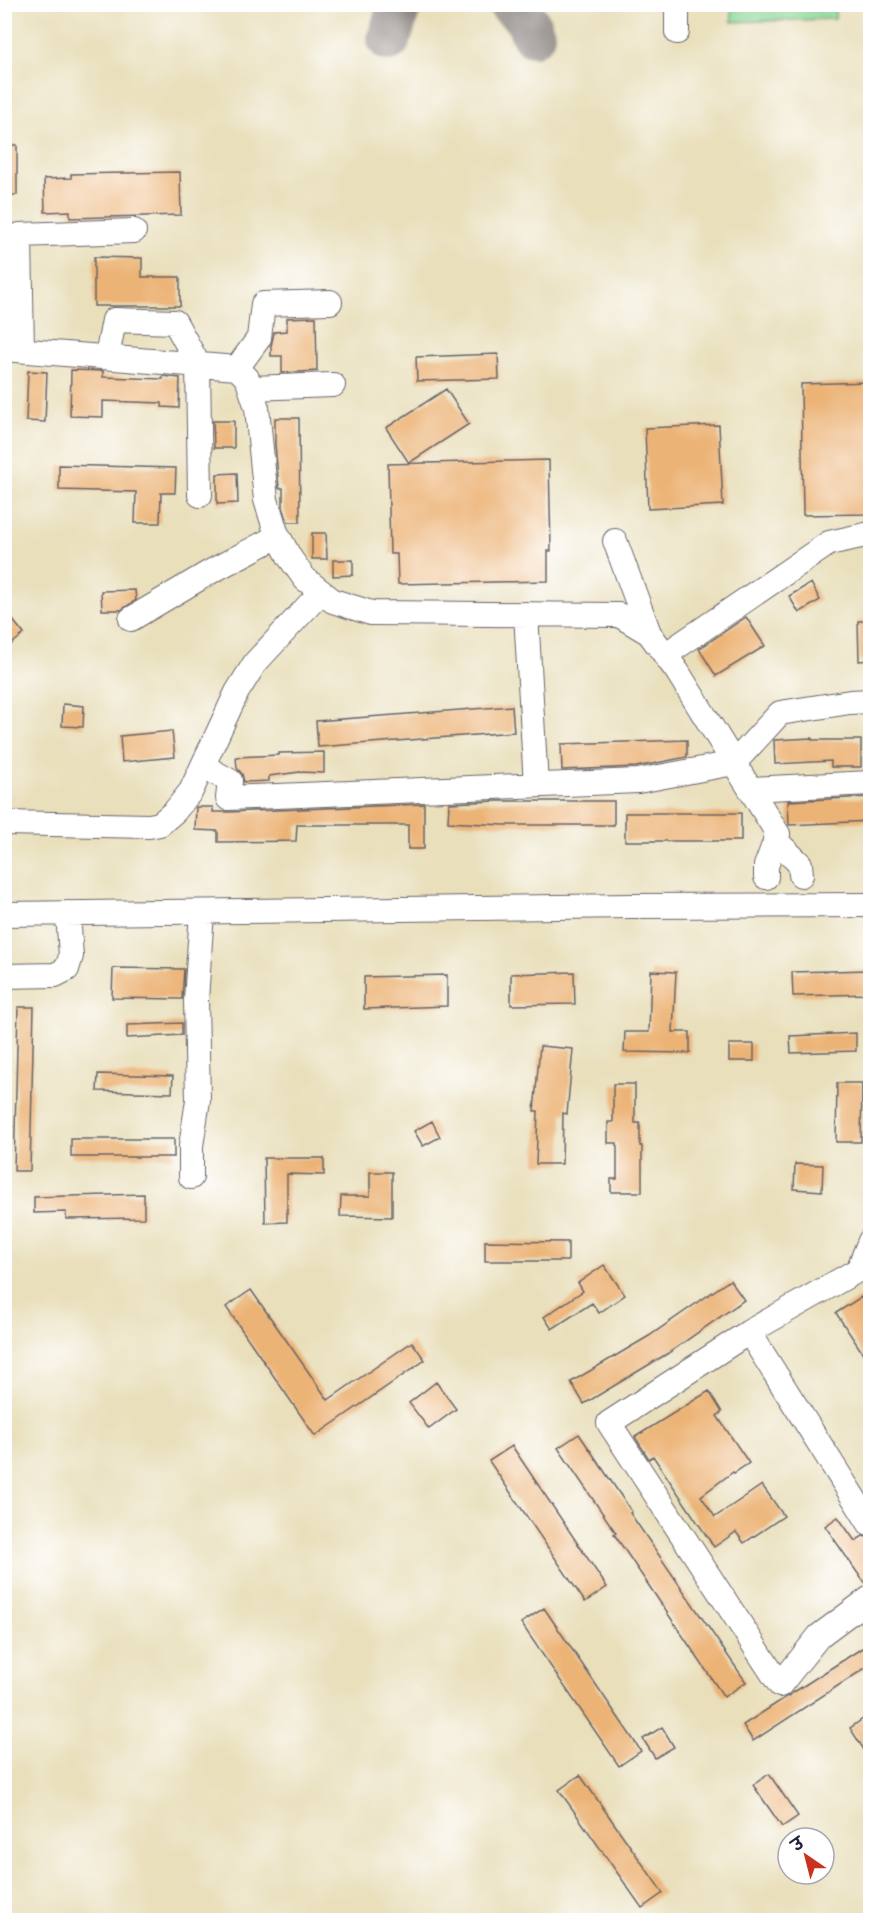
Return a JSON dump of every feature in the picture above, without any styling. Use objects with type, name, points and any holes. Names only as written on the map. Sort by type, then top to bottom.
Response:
[{"type":"street","points":[[677,4],[677,32]]},
{"type":"street","points":[[134,231],[20,235],[13,350],[237,368],[248,378],[257,408],[266,500],[278,536],[305,579],[333,602],[371,613],[619,615],[649,633]]},
{"type":"street","points":[[237,368],[259,338],[263,304],[330,303]]},
{"type":"street","points":[[107,357],[114,320],[175,322],[198,364],[200,495]]},
{"type":"street","points":[[251,388],[333,385]]},
{"type":"street","points":[[665,655],[829,543],[870,534]]},
{"type":"street","points":[[131,619],[210,572],[278,536]]},
{"type":"street","points":[[615,541],[649,633],[677,671],[778,834],[766,866],[766,877]]},
{"type":"street","points":[[4,823],[149,826],[160,824],[175,811],[191,791],[237,692],[255,663],[321,592]]},
{"type":"street","points":[[526,614],[536,785]]},
{"type":"street","points":[[203,766],[230,781],[228,798],[638,781],[734,763],[780,713],[870,701]]},
{"type":"street","points":[[751,789],[870,783]]},
{"type":"street","points":[[775,840],[800,864],[801,875]]},
{"type":"street","points":[[4,914],[870,905]]},
{"type":"street","points":[[191,1177],[191,1146],[198,1100],[196,1000],[202,912]]},
{"type":"street","points":[[4,976],[55,975],[67,969],[71,956],[68,913]]},
{"type":"street","points":[[868,1606],[819,1636],[780,1685],[609,1423],[749,1332],[858,1270],[870,1241]]},
{"type":"street","points":[[749,1332],[870,1524]]},
{"type":"green space","points":[[731,5],[835,5],[835,19],[732,22]]},
{"type":"building","points":[[4,145],[17,145],[17,195],[4,195]]},
{"type":"building","points":[[180,172],[181,215],[70,218],[70,211],[45,212],[44,179],[71,178],[71,174]]},
{"type":"building","points":[[94,257],[142,258],[142,277],[180,277],[180,306],[94,306]]},
{"type":"building","points":[[316,317],[317,371],[282,373],[282,356],[271,356],[274,332],[287,331],[287,318]]},
{"type":"building","points":[[498,354],[499,379],[417,381],[416,357]]},
{"type":"building","points":[[71,370],[103,371],[103,377],[180,378],[179,408],[162,407],[162,403],[103,401],[103,417],[70,416]]},
{"type":"building","points":[[28,371],[47,372],[45,422],[26,421]]},
{"type":"building","points":[[870,382],[870,514],[803,515],[801,384]]},
{"type":"building","points":[[446,389],[469,424],[409,463],[386,428]]},
{"type":"building","points":[[275,418],[299,418],[300,522],[288,522],[283,507],[283,488],[279,488],[275,444]]},
{"type":"building","points":[[213,421],[234,421],[234,448],[214,448]]},
{"type":"building","points":[[719,425],[723,505],[648,509],[645,428]]},
{"type":"building","points":[[549,460],[551,551],[548,551],[548,581],[398,584],[397,554],[390,554],[388,464]]},
{"type":"building","points":[[59,465],[176,468],[175,493],[161,493],[160,523],[135,523],[136,492],[59,490]]},
{"type":"building","points":[[237,473],[238,503],[217,504],[217,474]]},
{"type":"building","points":[[312,533],[326,533],[327,559],[312,559]]},
{"type":"building","points":[[333,560],[353,560],[353,575],[333,576]]},
{"type":"building","points":[[811,583],[820,600],[799,613],[789,596]]},
{"type":"building","points":[[135,590],[136,600],[121,610],[102,610],[101,591]]},
{"type":"building","points":[[4,609],[24,634],[4,650]]},
{"type":"building","points":[[746,617],[765,646],[716,676],[699,649]]},
{"type":"building","points":[[858,621],[870,621],[870,660],[859,661]]},
{"type":"building","points":[[63,704],[84,706],[83,727],[62,726]]},
{"type":"building","points":[[512,706],[514,732],[318,747],[316,721]]},
{"type":"building","points":[[172,731],[175,757],[122,762],[120,736]]},
{"type":"building","points":[[812,738],[812,740],[861,740],[861,767],[831,767],[831,761],[775,764],[774,740]]},
{"type":"building","points":[[687,740],[687,757],[636,767],[562,770],[561,744]]},
{"type":"building","points":[[324,752],[324,773],[300,772],[269,776],[269,781],[244,782],[237,768],[236,757]]},
{"type":"building","points":[[870,797],[870,821],[789,825],[788,801]]},
{"type":"building","points":[[614,801],[614,825],[504,825],[448,822],[449,803]]},
{"type":"building","points":[[424,804],[424,849],[408,849],[408,825],[297,825],[296,841],[218,842],[218,831],[195,830],[196,807],[213,807],[213,812],[229,812]]},
{"type":"building","points":[[625,813],[741,813],[741,841],[625,841]]},
{"type":"building","points":[[113,968],[184,969],[182,999],[112,998]]},
{"type":"building","points":[[870,970],[870,994],[793,996],[792,972]]},
{"type":"building","points":[[651,971],[676,972],[673,1032],[690,1032],[690,1053],[624,1052],[625,1032],[649,1032]]},
{"type":"building","points":[[574,972],[575,1004],[511,1005],[511,974]]},
{"type":"building","points":[[447,975],[447,1006],[364,1009],[364,977]]},
{"type":"building","points":[[18,1007],[34,1007],[30,1171],[14,1171]]},
{"type":"building","points":[[182,1023],[182,1035],[127,1038],[127,1025]]},
{"type":"building","points":[[856,1033],[856,1051],[791,1053],[790,1036]]},
{"type":"building","points":[[729,1044],[754,1044],[754,1061],[729,1061]]},
{"type":"building","points":[[540,1046],[573,1049],[567,1114],[563,1113],[562,1164],[536,1164],[538,1111],[534,1111]]},
{"type":"building","points":[[98,1074],[173,1076],[172,1093],[97,1091]]},
{"type":"building","points":[[837,1083],[862,1083],[861,1142],[836,1142]]},
{"type":"building","points":[[613,1084],[635,1084],[635,1123],[640,1123],[640,1146],[642,1146],[642,1192],[611,1192],[611,1179],[617,1179],[617,1143],[608,1143],[608,1122],[613,1122]]},
{"type":"building","points":[[432,1121],[440,1137],[423,1146],[414,1131]]},
{"type":"building","points":[[71,1139],[174,1139],[174,1157],[71,1157]]},
{"type":"building","points":[[264,1158],[324,1158],[324,1175],[287,1174],[287,1222],[265,1223]]},
{"type":"building","points":[[795,1164],[823,1165],[822,1191],[794,1189]]},
{"type":"building","points":[[370,1172],[392,1172],[392,1217],[340,1216],[341,1196],[370,1196]]},
{"type":"building","points":[[144,1194],[144,1218],[66,1219],[66,1212],[34,1213],[34,1197]]},
{"type":"building","points":[[485,1241],[568,1242],[568,1261],[485,1261]]},
{"type":"building","points":[[604,1265],[625,1295],[599,1313],[592,1303],[552,1329],[544,1317],[583,1291],[578,1283]]},
{"type":"building","points":[[730,1280],[744,1300],[670,1352],[584,1404],[571,1382],[649,1336]]},
{"type":"building","points":[[251,1290],[328,1400],[412,1342],[425,1360],[315,1436],[226,1307]]},
{"type":"building","points":[[861,1297],[870,1311],[870,1364],[836,1313]]},
{"type":"building","points":[[436,1382],[456,1409],[429,1429],[409,1403]]},
{"type":"building","points":[[709,1391],[722,1412],[717,1416],[749,1463],[701,1496],[715,1517],[762,1485],[784,1516],[744,1543],[736,1532],[714,1547],[653,1456],[649,1459],[635,1437]]},
{"type":"building","points":[[579,1434],[632,1512],[630,1513],[746,1682],[724,1697],[558,1448]]},
{"type":"building","points":[[512,1446],[607,1587],[585,1602],[489,1461]]},
{"type":"building","points":[[838,1517],[855,1541],[863,1536],[867,1537],[870,1543],[870,1584],[861,1578],[825,1526]]},
{"type":"building","points":[[544,1608],[641,1751],[619,1766],[521,1623]]},
{"type":"building","points":[[870,1643],[870,1665],[753,1741],[743,1725]]},
{"type":"building","points":[[870,1714],[870,1759],[850,1728]]},
{"type":"building","points":[[662,1727],[674,1747],[655,1758],[643,1739]]},
{"type":"building","points":[[769,1774],[798,1816],[781,1826],[753,1785]]},
{"type":"building","points":[[580,1775],[663,1893],[642,1908],[559,1790]]},
{"type":"taxiway","points":[[389,39],[400,4]]},
{"type":"taxiway","points":[[510,4],[524,18],[533,35]]}]
